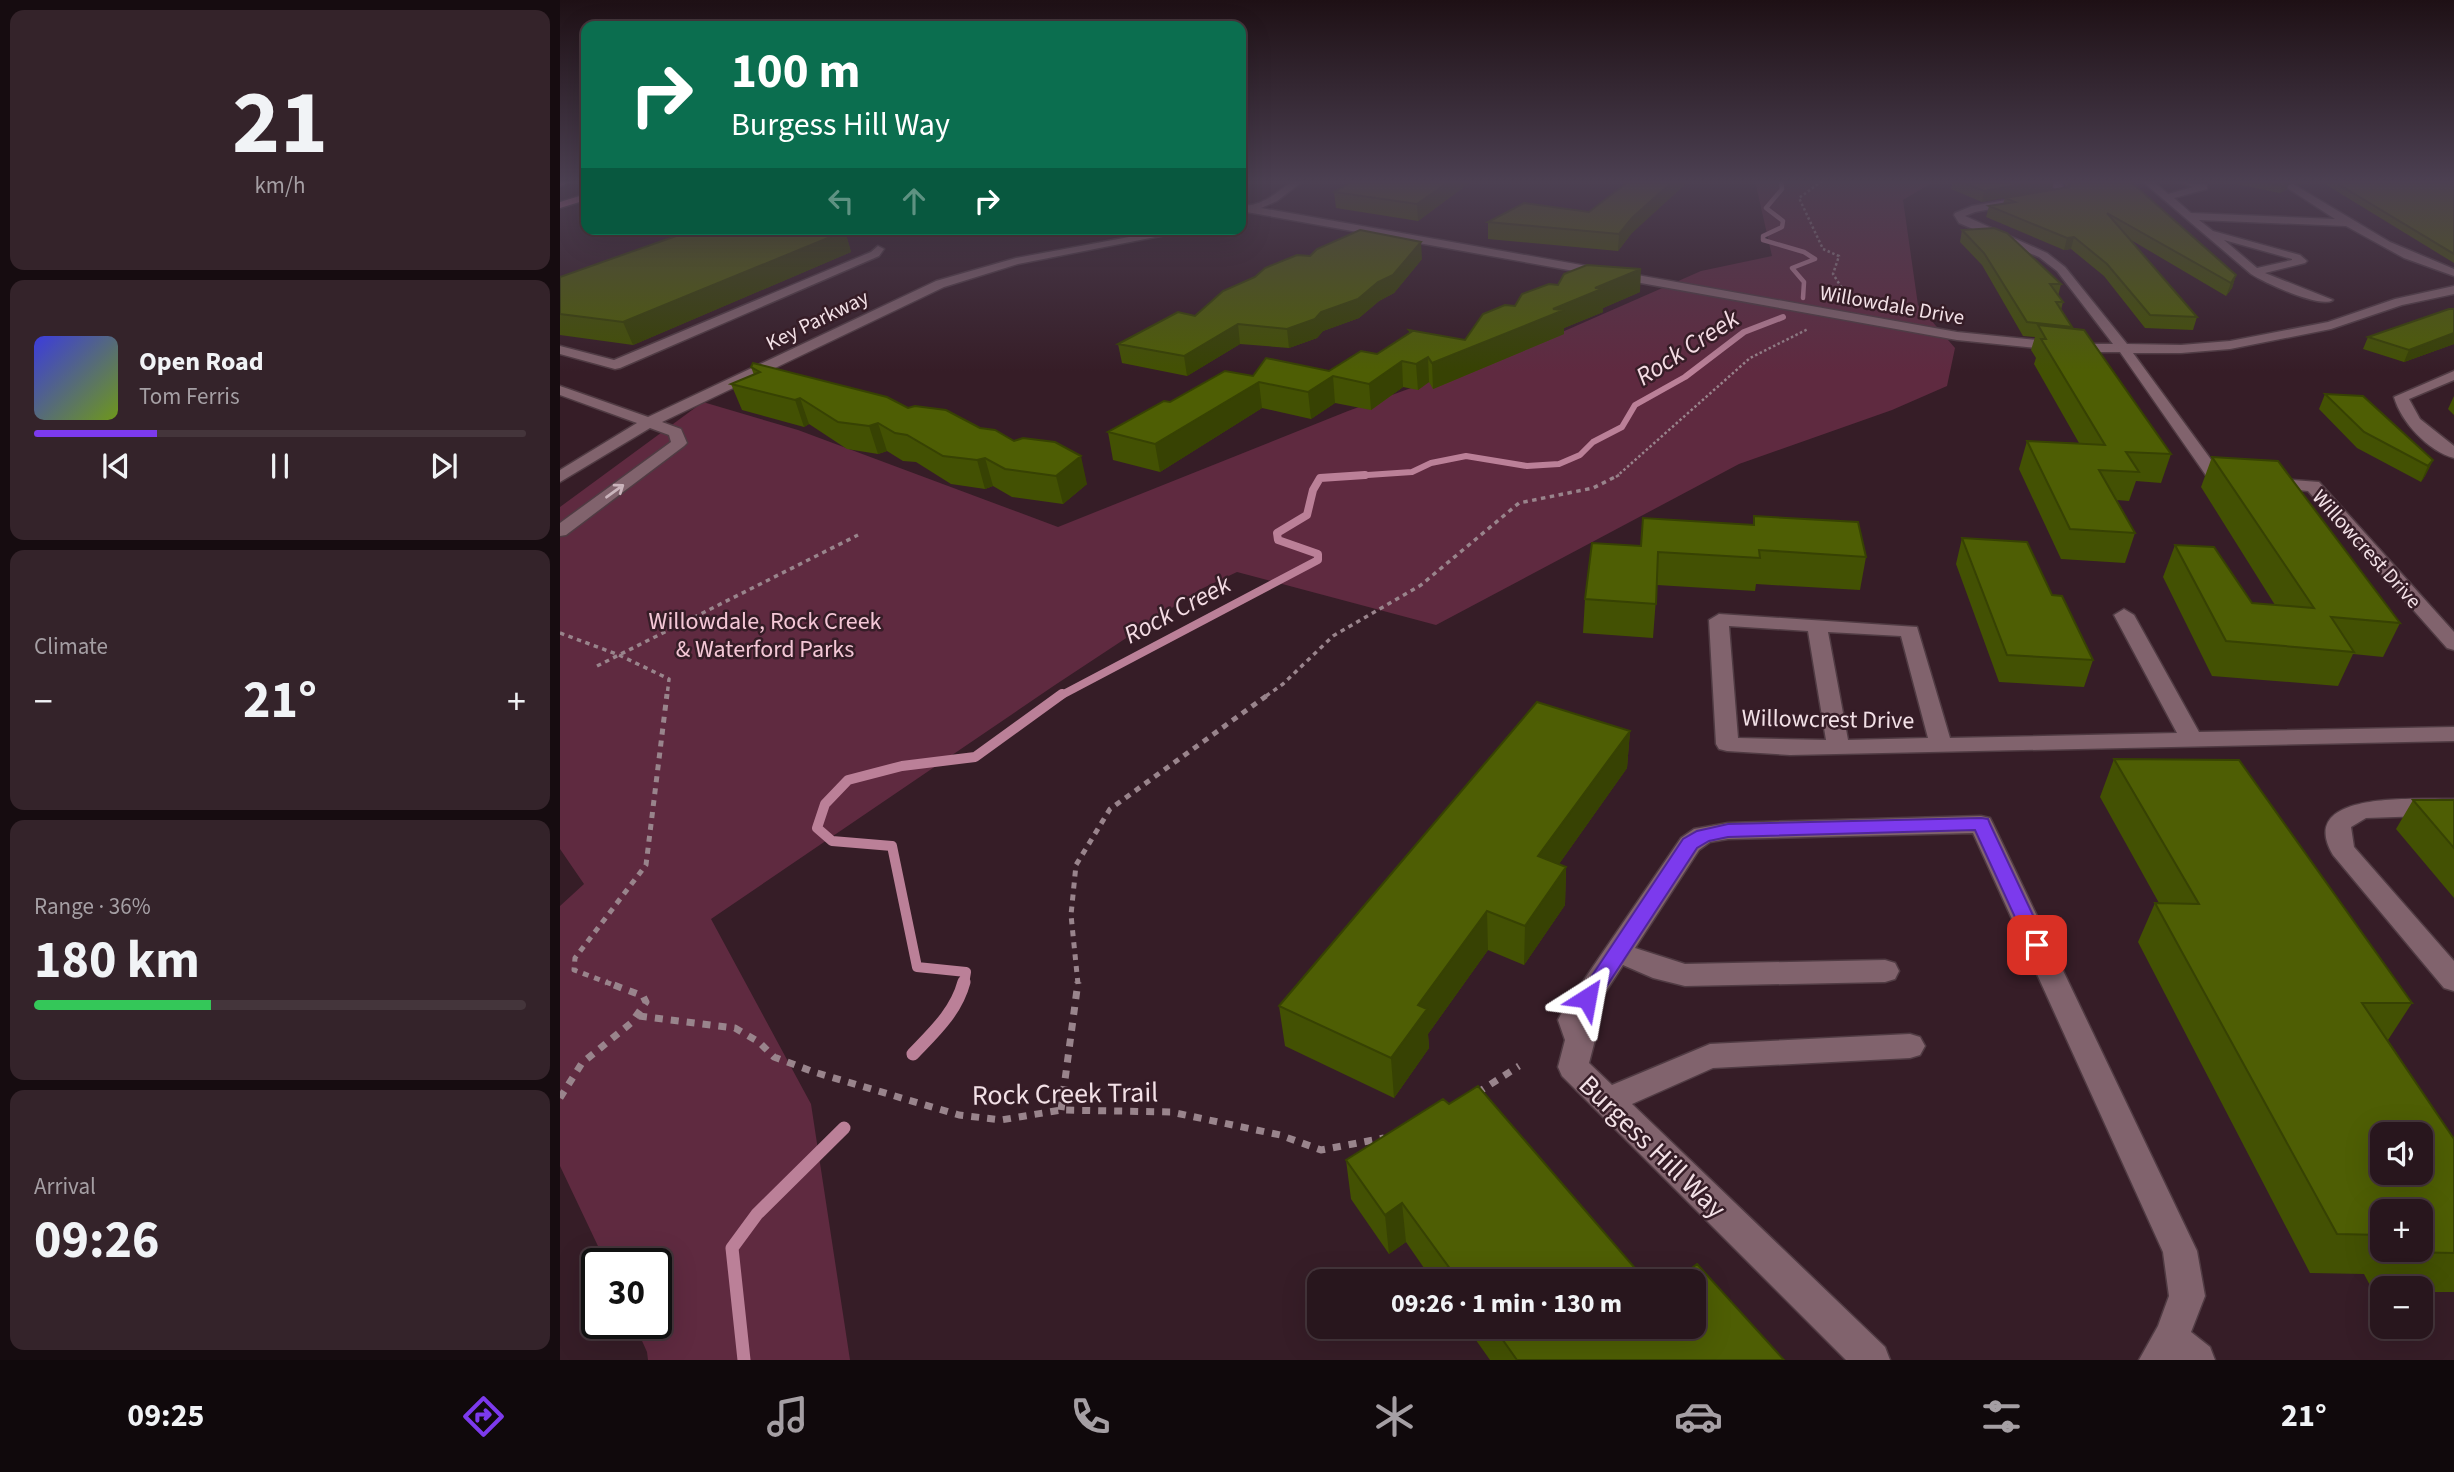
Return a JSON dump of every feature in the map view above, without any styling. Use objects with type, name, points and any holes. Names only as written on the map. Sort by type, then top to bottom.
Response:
[{"type":"street","name":"Key Parkway","points":[[560,477],[601,449],[649,422],[913,295],[965,275],[1029,258],[1104,244]]},
{"type":"street","name":"Willowdale Drive","points":[[1440,244],[1982,339],[2078,348],[2206,347],[2290,335],[2331,325],[2399,302],[2454,290]]},
{"type":"street","points":[[2018,244],[2043,255],[2062,269],[2124,349]]},
{"type":"street","points":[[2223,244],[2255,272],[2272,282],[2327,300]]},
{"type":"street","points":[[2252,244],[2296,257],[2301,261],[2255,272]]},
{"type":"street","points":[[2387,244],[2409,257],[2454,273]]},
{"type":"street","points":[[560,350],[615,366],[875,254],[878,249]]},
{"type":"street","name":"Willowcrest Drive","points":[[2124,349],[2218,481],[2313,486],[2454,644]]},
{"type":"street","points":[[2454,375],[2401,397],[2403,409],[2415,424],[2454,453]]},
{"type":"street","points":[[560,390],[676,432],[679,443],[560,531]]},
{"type":"street","points":[[2124,615],[2192,740]]},
{"type":"street","name":"Willowcrest Drive","points":[[1941,746],[1910,631],[1719,620],[1727,744],[1790,748],[1941,746],[2454,734]]},
{"type":"street","points":[[1817,626],[1838,747]]},
{"type":"street","points":[[2454,807],[2361,810],[2338,824],[2342,849],[2454,980]]},
{"type":"street","name":"Burgess Hill Way","points":[[1872,1360],[1573,1067],[1580,1040],[1572,1020],[1690,844],[1703,835],[1728,831],[1981,824],[2180,1251],[2187,1296],[2175,1353]]},
{"type":"street","points":[[1618,952],[1663,970],[1685,975],[1885,971]]},
{"type":"street","points":[[1608,1101],[1710,1056],[1910,1046]]},
{"type":"path","points":[[1821,244],[1823,249],[1839,256],[1833,274],[1845,293],[1871,300]]},
{"type":"path","points":[[1061,1110],[1079,990],[1071,915],[1076,865],[1110,809],[1283,684],[1333,636],[1421,585],[1519,503],[1532,498],[1597,488],[1620,477],[1632,463],[1750,358],[1813,326],[1824,312]]},
{"type":"path","points":[[597,666],[858,535]]},
{"type":"path","points":[[560,633],[619,655],[669,679],[646,865],[575,958],[574,970],[643,996],[646,1002],[639,1016],[583,1062],[561,1096]]},
{"type":"path","name":"Rock Creek Trail","points":[[639,1016],[735,1028],[760,1042],[774,1057],[814,1072],[959,1115],[1001,1119],[1061,1110],[1171,1112],[1280,1135],[1321,1150],[1391,1136]]},
{"type":"path","points":[[1473,1095],[1520,1066]]},
{"type":"green space","name":"Willowdale, Rock Creek & Waterford Parks","points":[[1769,244],[1909,244],[1918,305],[1955,348],[1947,386],[1892,410],[1739,464],[1436,625],[1237,572],[1199,590],[711,919],[811,1104],[850,1360],[648,1360],[641,1339],[672,1339],[672,1248],[599,1248],[560,1166],[560,906],[584,884],[560,849],[560,507],[703,402],[798,430],[1058,527],[1348,411],[1553,336],[1701,271],[1772,256]]},
{"type":"building","points":[[652,244],[812,244],[623,322],[560,314],[560,277]]},
{"type":"building","points":[[1327,244],[1419,244],[1393,275],[1378,282],[1358,299],[1321,312],[1315,319],[1287,329],[1238,324],[1184,356],[1118,344],[1178,312],[1195,316],[1223,291],[1255,277],[1265,268],[1297,255],[1310,256]]},
{"type":"building","points":[[1976,244],[2019,244],[2061,284],[2050,284],[2063,302],[2056,302],[2072,327],[2027,322],[1984,253]]},
{"type":"building","points":[[2083,244],[2134,244],[2197,317],[2150,315],[2107,264]]},
{"type":"building","points":[[2163,244],[2202,244],[2236,275],[2231,283]]},
{"type":"building","points":[[2438,244],[2454,244],[2454,254]]},
{"type":"building","points":[[1587,265],[1641,269],[1553,309],[1564,310],[1432,363],[1428,357],[1416,364],[1402,361],[1369,384],[1333,376],[1308,392],[1259,382],[1155,444],[1108,432],[1225,371],[1253,376],[1266,358],[1329,371],[1361,351],[1377,354],[1411,332],[1409,330],[1465,340],[1483,314],[1505,305],[1515,306],[1522,294],[1549,284],[1558,285],[1564,274]]},
{"type":"building","points":[[2454,309],[2454,333],[2409,350],[2368,337]]},
{"type":"building","points":[[2038,325],[2084,330],[2171,454],[2126,452],[2139,472],[2099,470],[2135,533],[2070,529],[2027,441],[2105,445],[2041,339],[2046,339]]},
{"type":"building","points":[[753,363],[887,397],[908,408],[915,406],[946,410],[980,428],[995,430],[1014,441],[1023,438],[1055,442],[1081,456],[1056,476],[1005,469],[985,458],[977,460],[943,456],[907,435],[895,433],[878,423],[869,426],[838,422],[800,398],[795,400],[731,384],[760,372],[751,367]]},
{"type":"building","points":[[2325,394],[2363,396],[2433,460],[2428,466],[2364,432]]},
{"type":"building","points":[[2212,457],[2278,461],[2400,623],[2331,617],[2354,652],[2226,641],[2175,545],[2214,547],[2252,603],[2314,608]]},
{"type":"building","points":[[1754,516],[1858,522],[1866,557],[1759,550],[1760,558],[1658,552],[1656,604],[1585,599],[1592,543],[1641,546],[1643,518],[1754,525]]},
{"type":"building","points":[[1962,538],[2027,542],[2052,595],[2062,596],[2093,660],[2007,655]]},
{"type":"building","points":[[1537,702],[1630,731],[1538,856],[1566,867],[1525,926],[1487,911],[1418,1005],[1427,1009],[1391,1058],[1279,1006]]},
{"type":"building","points":[[2114,759],[2239,760],[2412,1003],[2362,1003],[2454,1139],[2454,1253],[2433,1253],[2433,1199],[2370,1199],[2370,1235],[2337,1234],[2155,903],[2199,904]]},
{"type":"building","points":[[2413,800],[2454,800],[2454,848]]},
{"type":"building","points":[[1478,1086],[1636,1269],[1450,1269],[1402,1203],[1385,1215],[1346,1160],[1443,1099],[1449,1104]]},
{"type":"building","points":[[1706,1274],[1784,1360],[1517,1360],[1502,1339],[1706,1339]]},
{"type":"waterway","name":"Rock Creek","points":[[1778,244],[1804,252],[1815,259],[1792,268],[1804,282],[1803,298]]},
{"type":"waterway","name":"Rock Creek","points":[[1338,477],[1412,472],[1431,463],[1466,456],[1527,466],[1559,464],[1580,455],[1593,442],[1622,427],[1635,405],[1685,377],[1744,332],[1783,317]]},
{"type":"waterway","name":"Rock Creek","points":[[1060,696],[1318,560],[1318,554],[1278,540],[1277,533],[1307,515],[1313,490],[1320,478],[1365,475]]},
{"type":"waterway","name":"Rock Creek","points":[[964,984],[966,972],[917,967],[892,846],[832,841],[817,828],[825,804],[848,780],[902,766],[975,757],[1062,694]]},
{"type":"waterway","name":"Rock Creek","points":[[913,1054],[950,1012],[964,982]]},
{"type":"waterway","name":"Rock Creek","points":[[744,1360],[732,1248],[757,1214],[844,1128]]},
{"type":"route","points":[[1587,998],[1690,844],[1703,835],[1728,831],[1981,824],[2037,945]]}]
